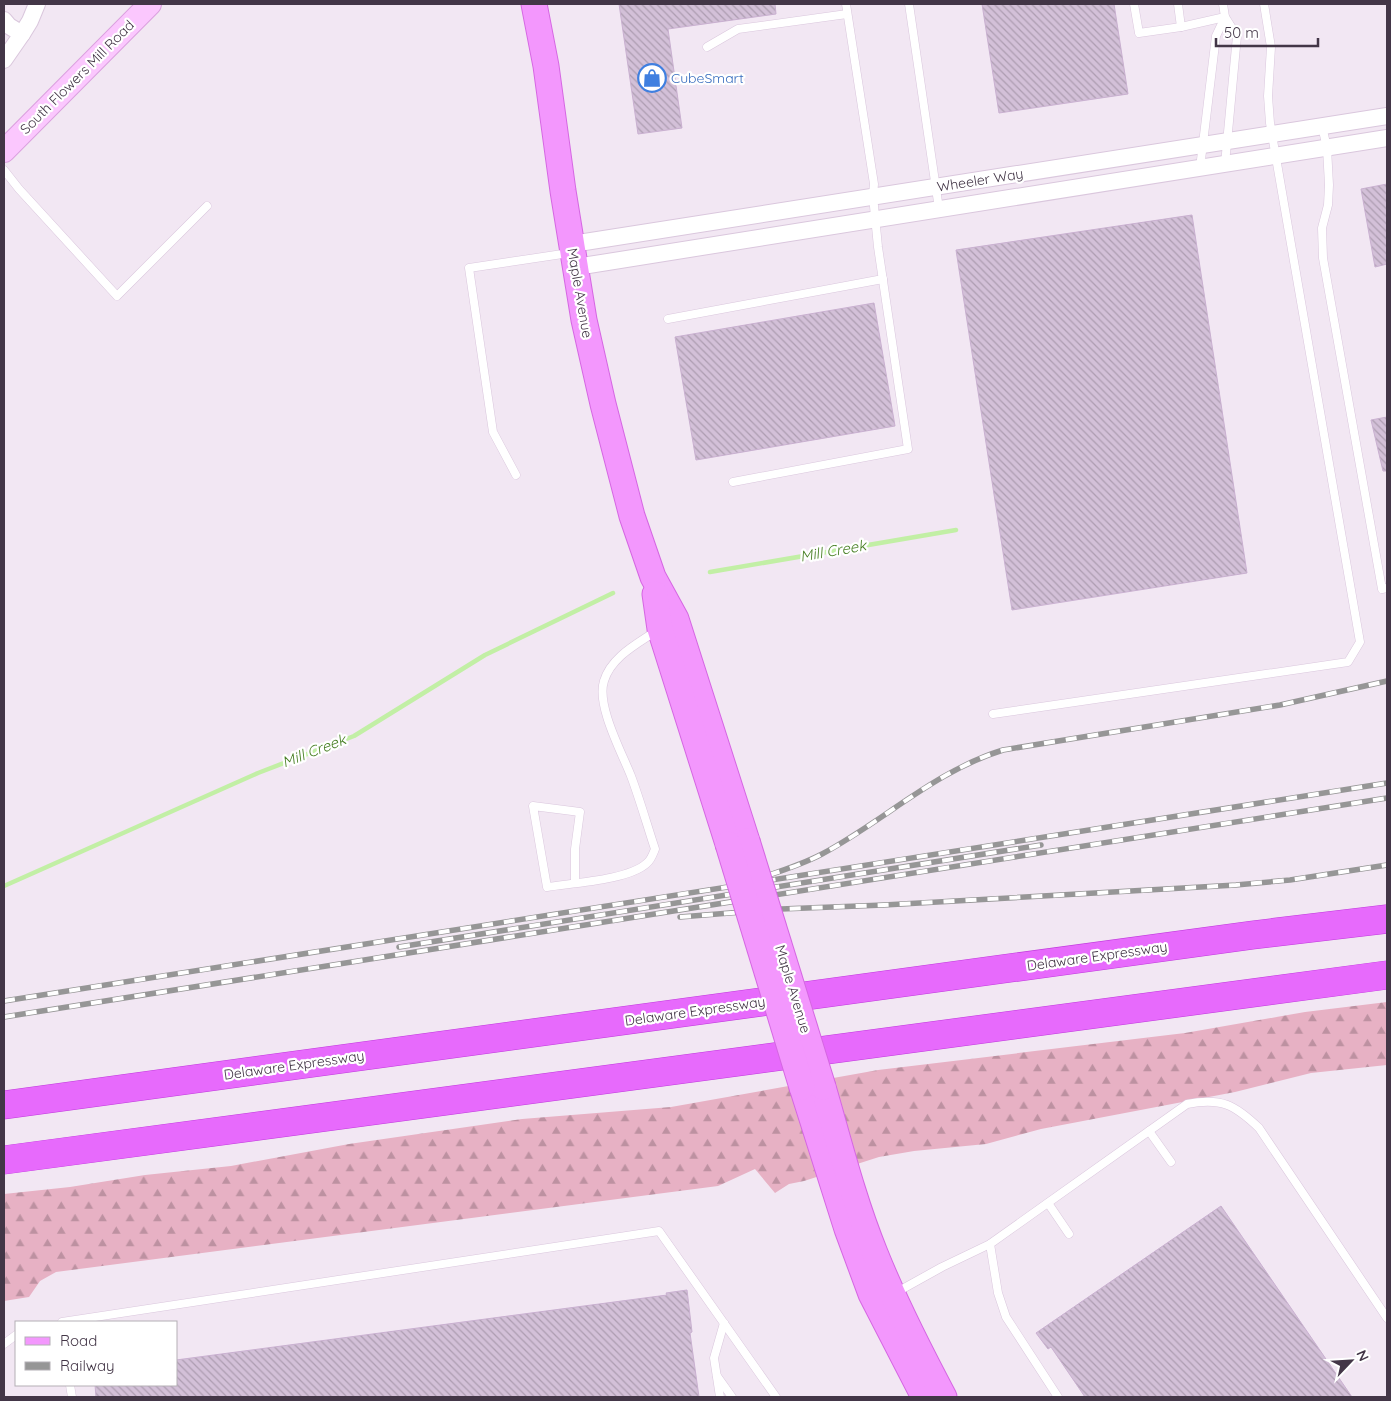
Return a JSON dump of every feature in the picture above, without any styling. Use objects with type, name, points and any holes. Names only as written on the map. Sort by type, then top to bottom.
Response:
[{"type":"highway","name":"Delaware Expressway","points":[[4,1105],[1253,935],[1387,919]]},
{"type":"highway","points":[[4,1160],[1387,974]]},
{"type":"main road","name":"South Flowers Mill Road","points":[[4,151],[150,4]]},
{"type":"main road","name":"Maple Avenue","points":[[534,4],[546,66],[563,191],[584,320],[607,422],[632,516],[653,576],[676,619],[737,843],[812,1087],[847,1229],[871,1294],[924,1397]]},
{"type":"main road","name":"Maple Avenue","points":[[653,576],[660,629],[737,843]]},
{"type":"main road","name":"Maple Avenue","points":[[812,1087],[892,1295],[922,1358],[944,1397]]},
{"type":"street","points":[[4,60],[30,21],[37,4]]},
{"type":"street","points":[[4,20],[9,26],[22,34]]},
{"type":"street","name":"Wheeler Way","points":[[574,254],[875,219],[1327,148],[1387,116]]},
{"type":"street","name":"Wheeler Way","points":[[574,254],[873,196],[1322,126],[1387,138]]},
{"type":"lane","points":[[733,482],[908,449],[875,219],[874,184],[846,4]]},
{"type":"lane","points":[[908,4],[939,209]]},
{"type":"lane","points":[[1134,4],[1139,33],[1225,17]]},
{"type":"lane","points":[[1178,4],[1181,26]]},
{"type":"lane","points":[[1223,4],[1225,17],[1237,36],[1225,164]]},
{"type":"lane","points":[[993,714],[1348,662],[1360,642],[1272,134],[1268,96],[1271,47],[1264,4]]},
{"type":"lane","points":[[708,47],[738,29],[847,14]]},
{"type":"lane","points":[[1200,168],[1216,36],[1225,17]]},
{"type":"lane","points":[[1322,126],[1327,148],[1328,205],[1322,228],[1322,258],[1382,589],[1387,588]]},
{"type":"lane","points":[[4,170],[19,189],[117,296],[207,206]]},
{"type":"lane","points":[[516,475],[493,432],[469,268],[574,254]]},
{"type":"lane","points":[[668,318],[883,279]]},
{"type":"lane","points":[[575,883],[575,849],[580,812],[533,806],[548,886],[575,883],[635,872],[649,862],[655,849],[602,698],[604,681],[615,662],[629,649],[660,629]]},
{"type":"lane","points":[[892,1295],[942,1267],[990,1244],[1187,1104],[1202,1101],[1222,1102],[1241,1111],[1260,1128],[1387,1318]]},
{"type":"lane","points":[[1149,1131],[1171,1162]]},
{"type":"lane","points":[[1048,1203],[1069,1234]]},
{"type":"lane","points":[[69,1321],[659,1231],[776,1397]]},
{"type":"lane","points":[[990,1244],[998,1293],[1006,1317],[1058,1397]]},
{"type":"lane","points":[[720,1397],[714,1358],[724,1323]]},
{"type":"lane","points":[[4,1344],[15,1336]]},
{"type":"lane","points":[[716,1374],[732,1397]]},
{"type":"green space","points":[[1387,1002],[1387,1065],[1311,1073],[1235,1092],[1041,1129],[986,1144],[914,1151],[879,1157],[789,1184],[775,1193],[755,1169],[718,1186],[56,1272],[40,1281],[29,1297],[4,1301],[4,1194],[70,1187],[145,1175],[231,1166],[349,1144],[522,1119],[671,1107],[878,1070],[1185,1033],[1305,1012]]},
{"type":"building","name":"CubeSmart","points":[[619,4],[775,4],[776,14],[668,29],[682,128],[638,134]]},
{"type":"building","points":[[982,4],[1114,4],[1128,94],[999,113]]},
{"type":"building","points":[[1387,184],[1387,264],[1375,267],[1361,189]]},
{"type":"building","points":[[1192,215],[1247,573],[1012,610],[956,250]]},
{"type":"building","points":[[874,303],[895,426],[696,460],[675,337]]},
{"type":"building","points":[[1387,417],[1387,471],[1383,471],[1371,420]]},
{"type":"building","points":[[1221,1206],[1352,1397],[1085,1397],[1051,1347],[1048,1349],[1036,1333]]},
{"type":"building","points":[[687,1290],[692,1332],[690,1333],[699,1397],[96,1397],[95,1386],[178,1386],[178,1360],[667,1295],[666,1293]]},
{"type":"waterway","name":"Mill Creek","points":[[710,572],[956,530]]},
{"type":"waterway","name":"Mill Creek","points":[[4,886],[258,773],[354,736],[485,655],[613,593]]},
{"type":"railway","points":[[769,875],[822,854],[845,841],[932,783],[978,759],[1003,750],[1280,705],[1387,681]]},
{"type":"railway","points":[[4,1001],[1387,783]]},
{"type":"railway","points":[[4,1017],[1387,798]]},
{"type":"railway","points":[[399,947],[1041,845]]},
{"type":"railway","points":[[680,917],[781,909],[1236,885],[1290,880],[1387,865]]},
{"type":"place","name":"CubeSmart","points":[[652,78]]}]
